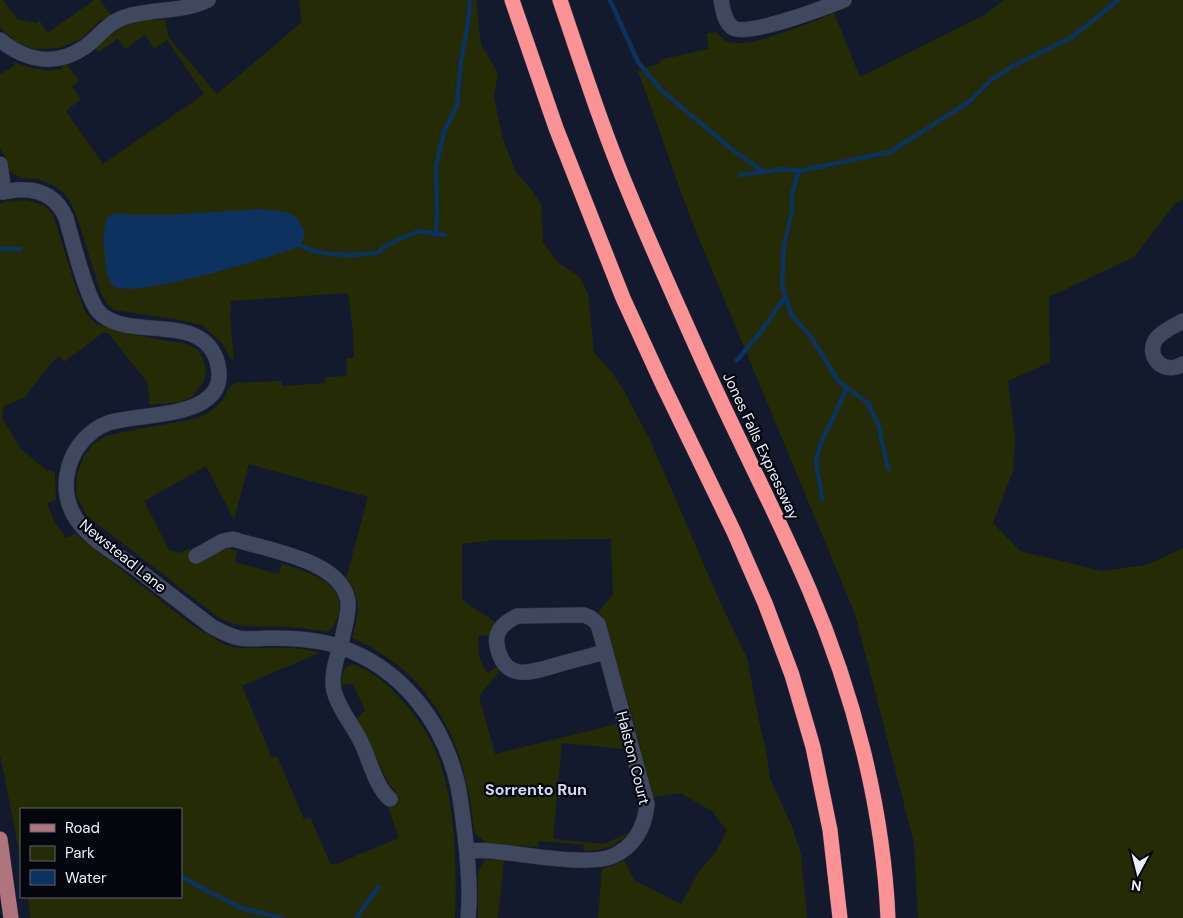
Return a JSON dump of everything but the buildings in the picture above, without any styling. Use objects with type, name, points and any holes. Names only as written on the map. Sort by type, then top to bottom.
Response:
[{"type":"highway","points":[[512,0],[556,128],[623,298],[746,559],[792,675],[813,746],[828,821],[840,918]]},
{"type":"highway","name":"Jones Falls Expressway","points":[[560,0],[599,115],[629,194],[704,364],[809,590],[837,661],[859,737],[878,823],[888,918]]},
{"type":"main road","points":[[0,839],[11,918]]},
{"type":"street","points":[[0,40],[16,51],[33,59],[49,60],[81,49],[112,23],[124,17],[168,5],[197,5],[208,0]]},
{"type":"street","points":[[722,0],[724,15],[729,24],[735,29],[742,30],[774,24],[844,0]]},
{"type":"street","points":[[0,164],[2,193]]},
{"type":"street","name":"Newstead Lane","points":[[2,193],[18,190],[37,192],[50,196],[61,207],[91,298],[98,311],[109,319],[121,323],[192,334],[203,340],[212,350],[219,368],[216,387],[201,404],[183,410],[109,423],[84,438],[75,451],[67,473],[68,500],[78,522],[108,548],[211,626],[226,634],[245,639],[294,638],[340,647],[374,662],[397,679],[428,716],[449,756],[457,784],[467,851],[468,918]]},
{"type":"street","points":[[1183,321],[1157,337],[1154,343],[1154,353],[1157,362],[1164,367],[1172,369],[1183,364]]},
{"type":"street","points":[[196,556],[223,541],[233,539],[298,558],[331,573],[346,592],[348,603],[340,647],[334,667],[334,692],[338,703],[362,743],[382,790],[390,800]]},
{"type":"street","name":"Halston Court","points":[[467,851],[489,851],[592,860],[611,857],[623,851],[635,839],[646,815],[646,804],[598,624],[584,615],[517,616],[500,628],[496,642],[499,654],[507,667],[518,672],[531,673],[605,652]]},
{"type":"green space","points":[[0,0],[3,0],[17,19],[37,23],[39,20],[48,33],[94,0],[100,0],[111,15],[98,22],[81,39],[60,48],[34,49],[16,42],[0,28]]},
{"type":"green space","points":[[299,0],[476,0],[481,45],[498,73],[494,96],[502,136],[515,171],[541,204],[543,242],[558,263],[579,276],[588,293],[594,353],[610,370],[622,387],[650,440],[721,604],[747,658],[767,755],[770,779],[791,824],[801,854],[807,918],[598,918],[602,869],[624,860],[634,880],[681,904],[698,873],[715,853],[727,831],[712,811],[680,793],[653,797],[633,719],[603,617],[598,613],[613,594],[611,539],[495,540],[462,544],[462,600],[495,622],[489,636],[479,635],[478,645],[479,655],[488,673],[496,667],[500,671],[479,696],[495,754],[617,724],[623,749],[562,743],[553,839],[604,844],[630,832],[620,841],[609,847],[584,851],[583,845],[539,841],[538,847],[486,843],[474,832],[466,780],[459,755],[437,709],[404,670],[382,654],[352,638],[358,607],[355,592],[346,578],[368,497],[249,464],[234,520],[206,466],[144,501],[169,550],[180,553],[190,548],[195,561],[229,548],[237,551],[235,562],[279,574],[282,564],[312,574],[322,580],[337,595],[340,605],[338,616],[333,627],[328,632],[290,627],[238,625],[221,619],[87,516],[76,495],[77,474],[84,456],[93,444],[106,436],[199,418],[223,400],[228,389],[235,383],[281,381],[282,386],[325,383],[325,377],[347,376],[346,358],[354,358],[348,293],[231,301],[230,316],[234,360],[230,357],[222,343],[202,325],[114,310],[101,293],[77,217],[71,203],[63,192],[53,185],[37,179],[20,178],[8,170],[7,159],[0,149],[0,74],[14,66],[15,62],[44,70],[62,69],[63,64],[67,64],[79,81],[72,86],[81,99],[66,111],[103,164],[204,94],[167,40],[154,49],[145,35],[125,49],[118,39],[98,52],[95,48],[112,34],[134,22],[165,20],[169,38],[217,94],[302,22]]},
{"type":"green space","points":[[1004,0],[1183,0],[1183,199],[1174,205],[1134,257],[1049,297],[1050,362],[1008,381],[1015,437],[1013,471],[993,523],[1020,551],[1102,571],[1146,565],[1183,548],[1183,918],[918,918],[914,843],[855,614],[690,217],[638,71],[660,63],[659,60],[708,49],[707,33],[716,32],[728,42],[750,42],[781,34],[834,13],[860,77],[986,14]]},
{"type":"green space","points":[[27,200],[44,205],[53,214],[85,312],[96,324],[146,337],[187,344],[198,350],[204,361],[206,371],[204,381],[192,397],[180,402],[150,405],[147,382],[109,334],[104,332],[64,362],[60,356],[51,363],[24,398],[4,406],[2,418],[20,448],[46,470],[55,472],[56,500],[47,503],[54,521],[66,538],[74,533],[192,625],[226,645],[238,648],[294,648],[321,652],[242,686],[272,758],[277,756],[304,819],[310,817],[330,863],[334,865],[399,838],[387,804],[396,791],[389,784],[357,718],[365,710],[353,684],[342,685],[343,672],[352,664],[359,666],[377,677],[393,691],[409,708],[423,728],[435,749],[442,768],[454,832],[455,918],[30,918],[28,898],[182,898],[182,808],[20,808],[20,856],[0,754],[0,204],[3,202]]},
{"type":"green space","points":[[485,860],[504,860],[498,918],[478,918],[478,872]]},
{"type":"water","points":[[259,209],[286,212],[297,218],[305,232],[301,246],[204,275],[147,287],[126,289],[114,286],[108,277],[103,242],[108,216],[117,213],[165,215]]},
{"type":"waterway","points":[[436,234],[436,166],[444,132],[457,105],[470,0]]},
{"type":"waterway","points":[[610,0],[638,62],[661,90],[734,151],[763,171]]},
{"type":"waterway","points":[[740,175],[783,169],[799,171],[890,152],[970,101],[991,80],[1018,63],[1071,38],[1118,0]]},
{"type":"waterway","points":[[799,171],[792,194],[792,212],[784,244],[782,285],[791,314],[811,337],[839,382],[868,403],[879,427],[888,469]]},
{"type":"waterway","points":[[297,244],[313,251],[351,255],[377,253],[389,244],[419,231],[445,235]]},
{"type":"waterway","points":[[0,249],[21,249]]},
{"type":"waterway","points":[[737,360],[759,334],[785,297]]},
{"type":"waterway","points":[[822,499],[816,460],[821,443],[847,388]]},
{"type":"waterway","points":[[182,877],[241,908],[282,918]]},
{"type":"waterway","points":[[356,918],[378,888]]},
{"type":"district","name":"Sorrento Run","points":[[536,789]]}]
